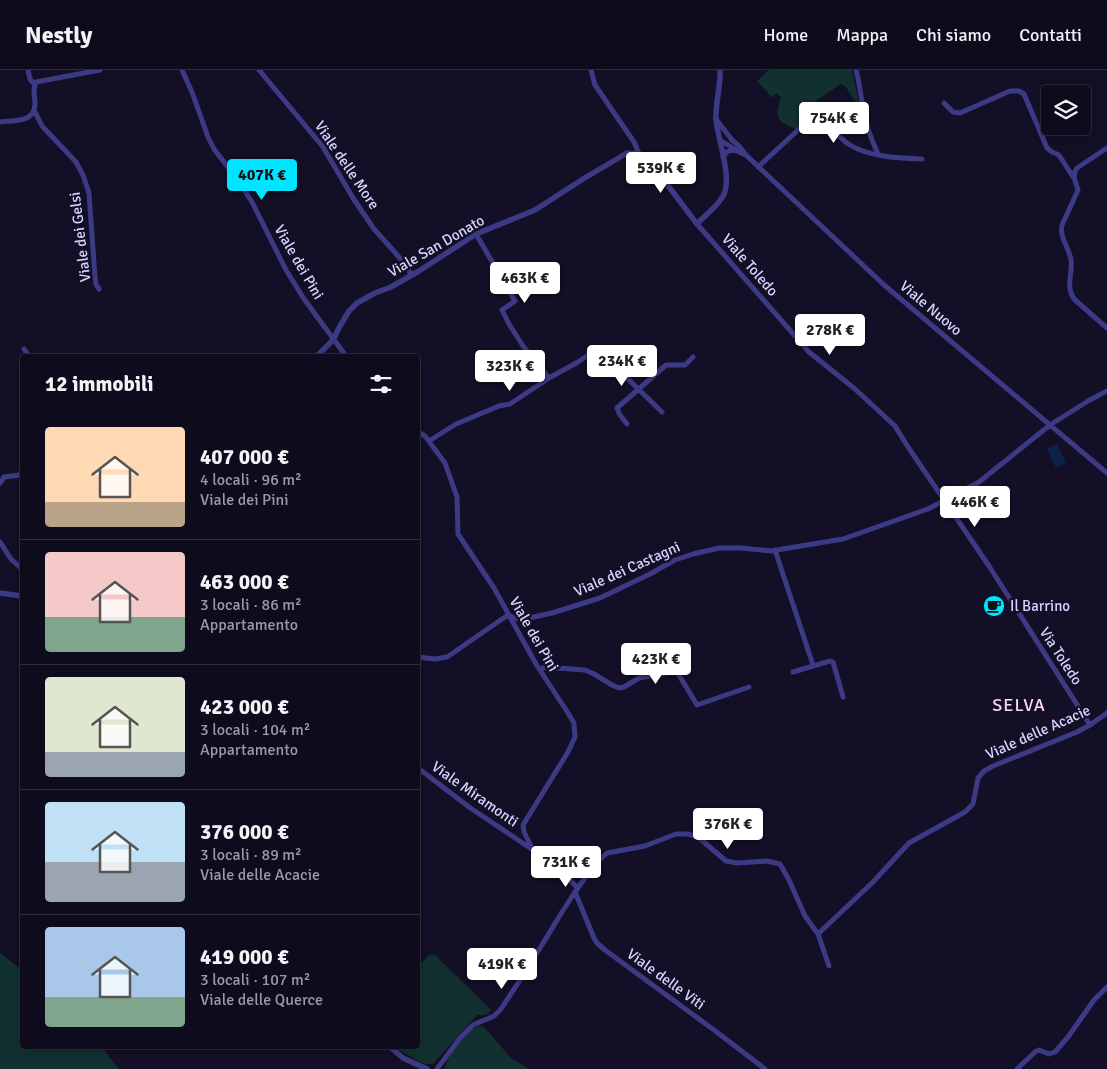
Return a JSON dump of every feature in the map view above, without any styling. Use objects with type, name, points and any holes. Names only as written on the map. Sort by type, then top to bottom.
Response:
[{"type":"street","points":[[0,122],[29,118],[33,114],[35,84],[30,79],[28,70]]},
{"type":"street","points":[[35,84],[36,82],[100,70]]},
{"type":"street","name":"Viale dei Pini","points":[[182,70],[214,148],[252,202],[299,292],[344,354]]},
{"type":"street","name":"Viale delle More","points":[[259,70],[323,147],[374,229],[399,257],[412,276]]},
{"type":"street","points":[[591,70],[595,85],[634,142],[639,154]]},
{"type":"street","points":[[696,224],[717,204],[724,194],[727,180],[716,119],[720,70]]},
{"type":"street","points":[[856,70],[859,78],[863,113],[869,134],[878,154]]},
{"type":"street","points":[[944,103],[953,112],[960,113],[1010,91],[1019,90],[1024,94],[1047,148],[1059,155],[1074,177],[1078,190],[1061,230],[1071,259],[1070,293],[1074,299],[1107,328]]},
{"type":"street","name":"Viale dei Gelsi","points":[[34,110],[42,126],[76,162],[83,175],[89,193],[95,277],[99,289]]},
{"type":"street","points":[[758,167],[810,119],[816,118],[821,118],[850,145],[868,152],[889,157],[922,159]]},
{"type":"street","name":"Viale Nuovo","points":[[716,119],[732,140],[758,167],[882,284],[1107,473]]},
{"type":"street","points":[[720,140],[726,138],[732,140]]},
{"type":"street","name":"Viale Nuovo","points":[[720,140],[746,155]]},
{"type":"street","points":[[1074,177],[1077,168],[1107,148]]},
{"type":"street","points":[[723,157],[726,152],[736,150]]},
{"type":"street","name":"Viale San Donato","points":[[319,354],[334,340],[340,326],[357,303],[412,276],[476,234],[535,210],[627,153],[639,154]]},
{"type":"street","name":"Viale Toledo","points":[[639,154],[663,179],[696,224],[809,352],[855,389],[895,426],[944,501]]},
{"type":"street","points":[[476,234],[515,301],[502,310],[509,324],[523,346],[549,378]]},
{"type":"street","points":[[24,349],[27,354]]},
{"type":"street","points":[[429,441],[456,424],[499,406],[510,404],[597,349],[662,412]]},
{"type":"street","points":[[627,424],[616,408],[666,366],[685,365],[693,357]]},
{"type":"street","name":"Viale dei Castagni","points":[[508,614],[520,620],[552,613],[594,600],[675,560],[693,554],[720,548],[771,551],[843,539],[928,509],[979,482],[1050,425],[1088,400],[1107,392]]},
{"type":"street","name":"Viale dei Pini","points":[[420,433],[425,436],[445,463],[457,497],[458,534],[494,588],[540,670],[574,724],[575,737],[568,752],[523,825],[524,832],[533,850]]},
{"type":"street","points":[[0,483],[4,477],[20,475]]},
{"type":"street","name":"Via Toledo","points":[[944,501],[989,566],[1090,725]]},
{"type":"street","points":[[0,542],[11,559],[20,567]]},
{"type":"street","points":[[775,550],[813,665]]},
{"type":"street","points":[[0,593],[20,596]]},
{"type":"street","points":[[420,657],[435,659],[447,657],[508,614]]},
{"type":"street","points":[[793,672],[813,665],[833,662],[843,697]]},
{"type":"street","points":[[540,670],[544,667],[585,670],[620,688],[639,678],[676,672],[697,705],[749,687]]},
{"type":"street","name":"Viale delle Acacie","points":[[818,934],[873,882],[909,843],[964,812],[974,804],[978,778],[984,770],[1077,732],[1106,717]]},
{"type":"street","name":"Viale Miramonti","points":[[420,770],[469,807],[550,862],[566,876],[577,890]]},
{"type":"street","points":[[437,1069],[460,1038],[473,1025],[494,1016],[501,1009],[595,864],[607,854],[645,846],[676,834],[688,834],[698,837],[726,860],[737,863],[767,861],[780,864],[805,916],[818,934],[829,966]]},
{"type":"street","name":"Viale delle Viti","points":[[577,890],[594,938],[601,946],[765,1069]]},
{"type":"street","points":[[1017,1069],[1039,1050],[1048,1054],[1055,1052],[1094,1000],[1107,987]]},
{"type":"street","points":[[392,1049],[403,1058],[427,1069]]},
{"type":"green space","points":[[769,70],[852,70],[860,108],[845,86],[841,84],[817,100],[816,103],[824,110],[797,130],[785,124],[779,118],[778,111],[781,98],[777,93],[770,98],[769,94],[757,81]]},
{"type":"green space","points":[[0,953],[20,968],[20,1049],[103,1049],[119,1069],[0,1069]]},
{"type":"green space","points":[[429,955],[435,955],[491,1010],[486,1015],[477,1015],[433,1064],[424,1064],[399,1049],[420,1049],[420,965]]},
{"type":"green space","points":[[479,1026],[484,1027],[510,1057],[529,1069],[444,1069],[450,1055],[470,1030]]},
{"type":"water","points":[[1057,444],[1066,463],[1056,468],[1047,449]]},
{"type":"place","name":"Il Barrino","points":[[994,606]]},
{"type":"district","name":"SELVA","points":[[1019,705]]}]
